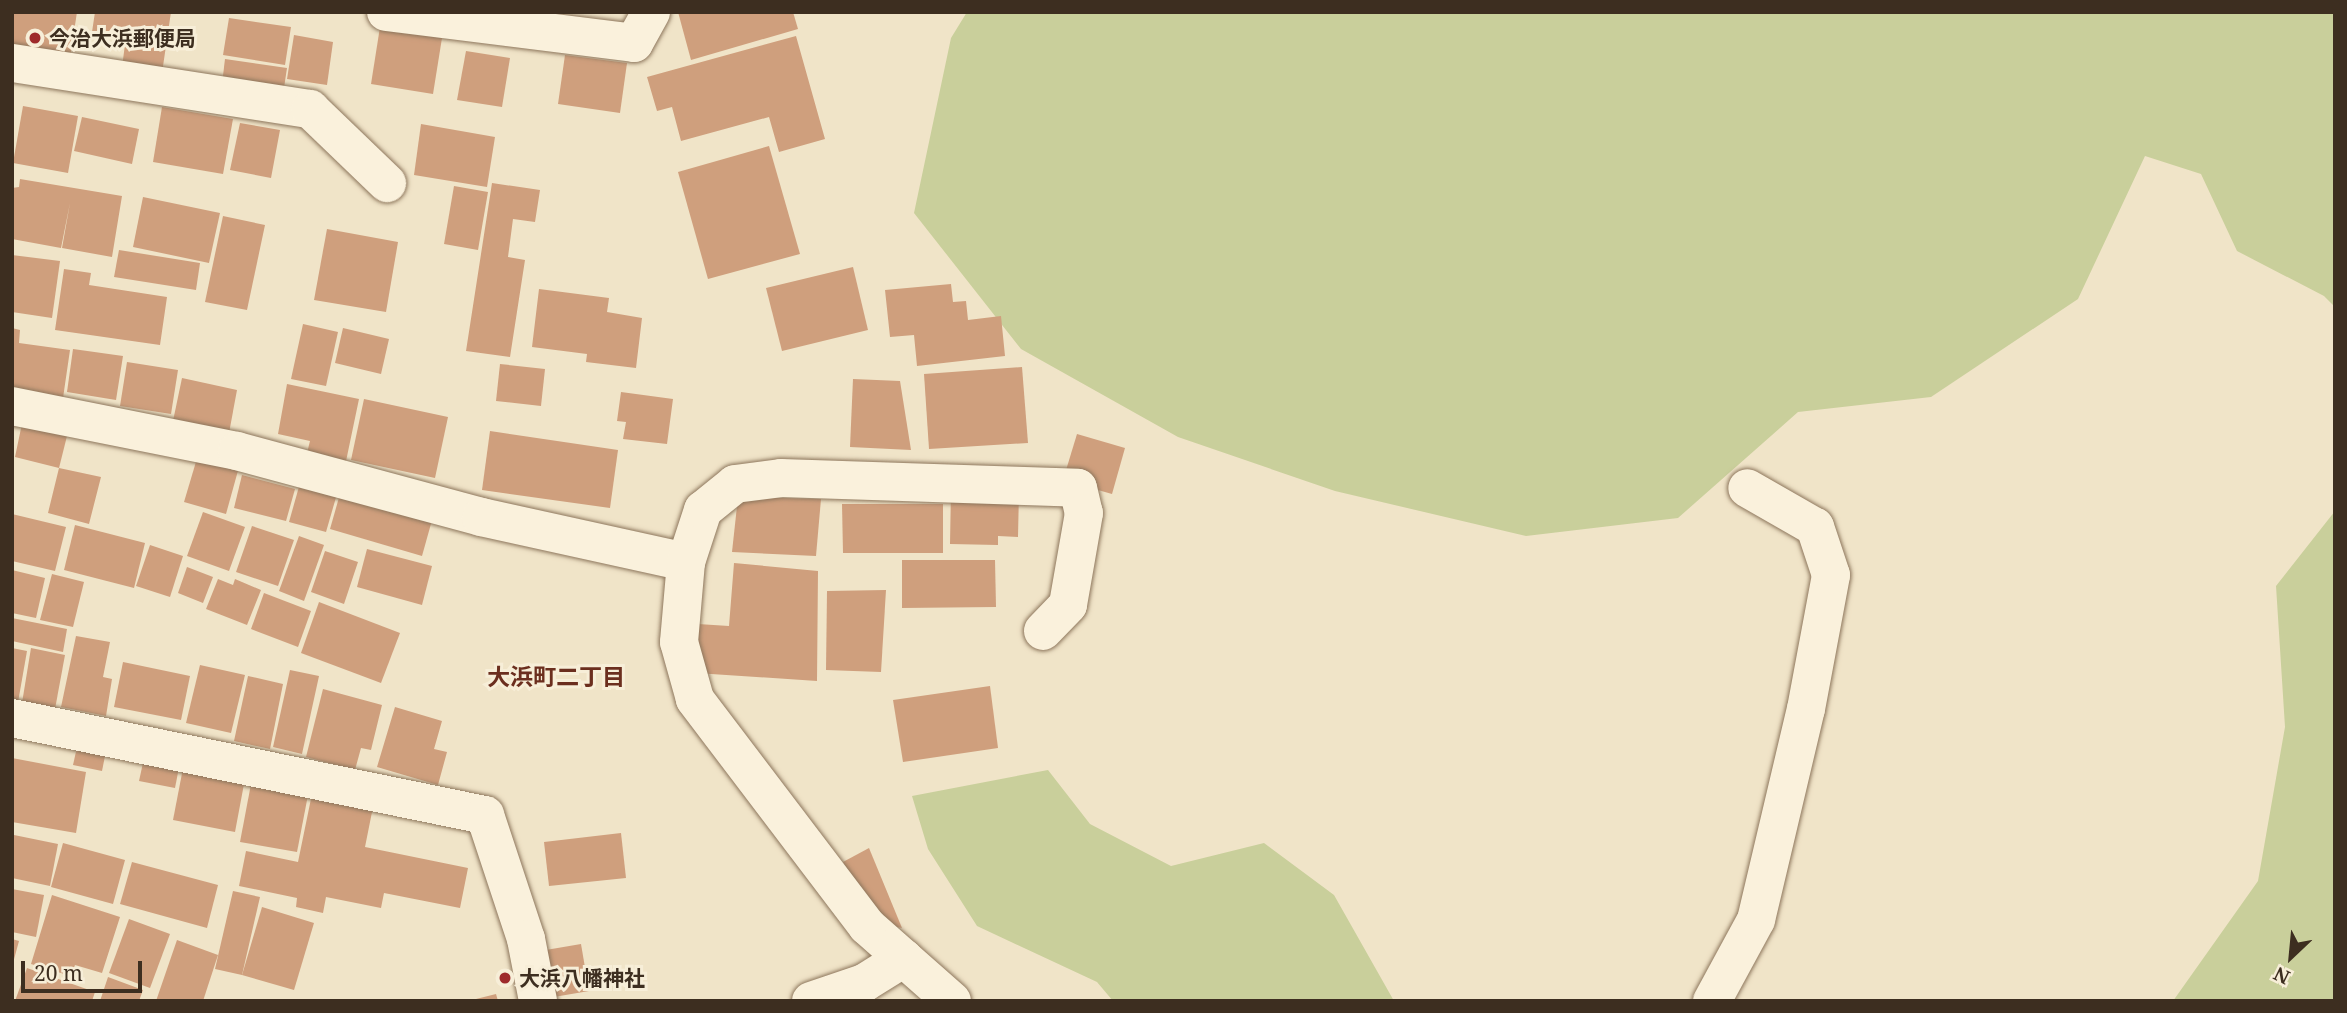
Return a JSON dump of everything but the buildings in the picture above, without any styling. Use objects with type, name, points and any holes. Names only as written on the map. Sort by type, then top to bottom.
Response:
[{"type":"street","points":[[386,12],[634,43],[651,12]]},
{"type":"street","points":[[12,63],[310,109],[387,183]]},
{"type":"street","points":[[12,406],[237,451],[481,517],[686,562]]},
{"type":"street","points":[[952,1001],[867,926],[695,699],[679,642],[686,562],[703,510],[735,484],[781,478],[1078,488],[1084,513],[1068,604],[1043,631]]},
{"type":"street","points":[[1712,1001],[1756,920],[1807,709],[1831,575],[1815,527],[1747,488]]},
{"type":"street","points":[[12,718],[485,815],[526,939],[538,1001]]},
{"type":"street","points":[[811,1001],[864,983],[904,958]]},
{"type":"green space","points":[[967,12],[2335,12],[2335,307],[2324,296],[2237,251],[2201,174],[2145,156],[2078,299],[1931,397],[1798,412],[1678,518],[1526,536],[1335,491],[1178,437],[1021,349],[914,213],[951,38]]},
{"type":"green space","points":[[2335,511],[2335,1001],[2173,1001],[2258,881],[2285,727],[2276,586]]},
{"type":"green space","points":[[1048,770],[1090,824],[1171,866],[1264,843],[1334,895],[1394,1001],[1113,1001],[1097,982],[977,926],[928,849],[912,796]]},
{"type":"place","name":"今治大浜郵便局","points":[[35,38]]},
{"type":"place","name":"大浜八幡神社","points":[[505,978]]},
{"type":"district","name":"大浜町二丁目","points":[[556,676]]}]
